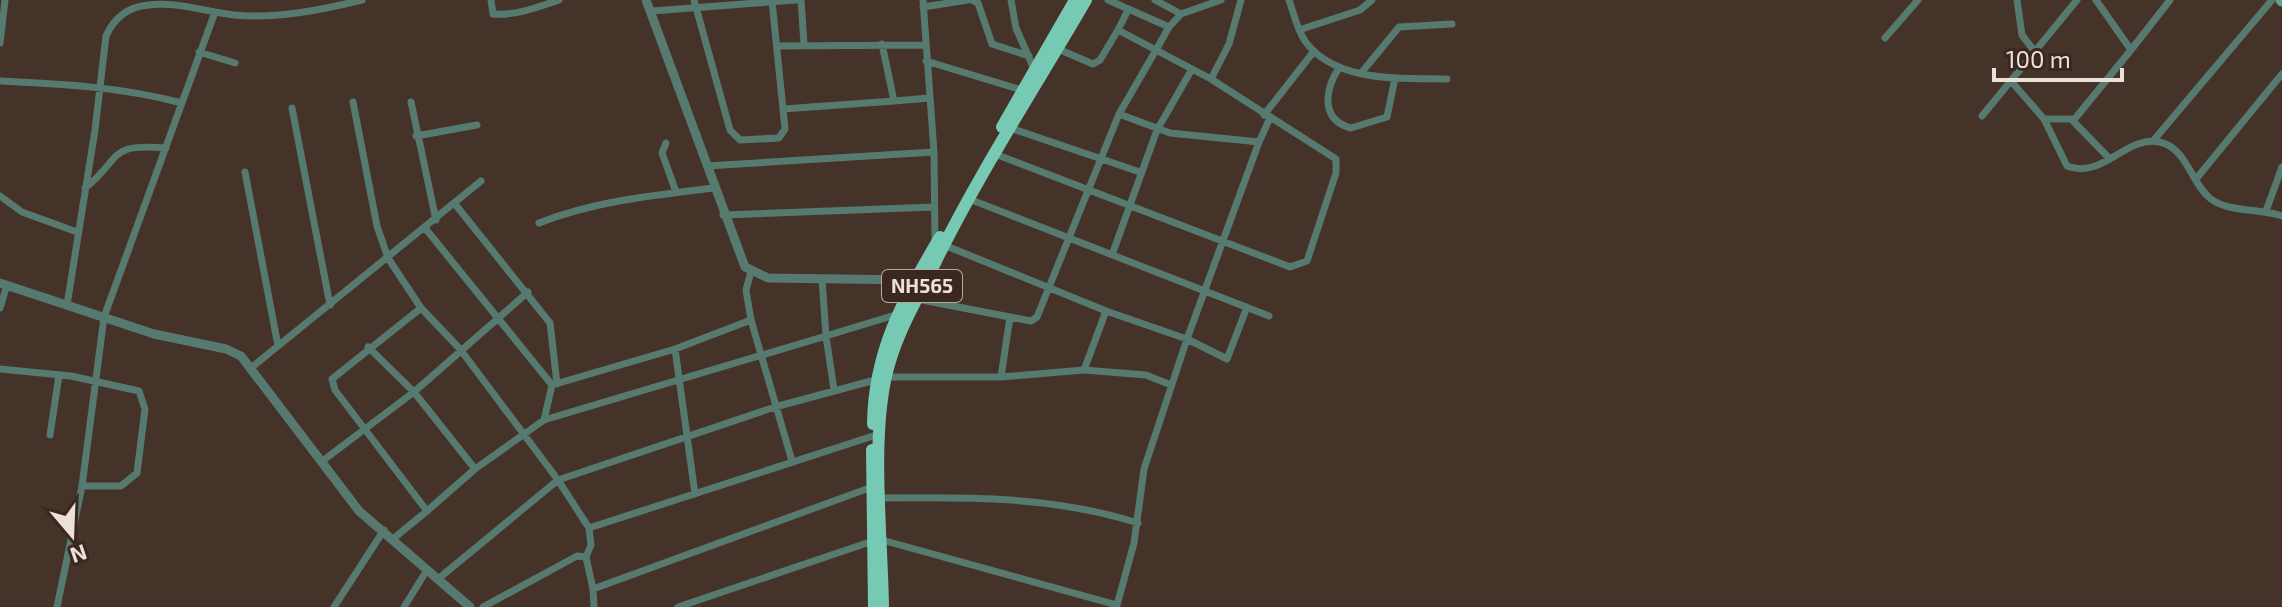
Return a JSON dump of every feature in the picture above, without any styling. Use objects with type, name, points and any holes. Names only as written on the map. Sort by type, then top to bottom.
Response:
[{"type":"highway","name":"NH565","points":[[874,607],[881,498],[881,378],[940,245],[1022,90],[1075,0]]},
{"type":"highway","name":"NH565","points":[[883,607],[872,487],[873,436],[881,378],[895,315],[969,199],[1086,0]]},
{"type":"street","points":[[0,43],[5,0]]},
{"type":"street","points":[[199,0],[199,10]]},
{"type":"street","points":[[311,0],[315,10]]},
{"type":"street","points":[[67,305],[106,36],[111,24],[124,13],[150,4],[259,15],[315,10],[362,0]]},
{"type":"street","points":[[491,0],[493,14],[500,14],[525,11],[559,0]]},
{"type":"street","points":[[646,0],[738,256],[751,272],[768,278],[915,280]]},
{"type":"street","points":[[652,11],[695,3],[799,0],[804,44]]},
{"type":"street","points":[[1029,56],[992,44],[978,3],[970,0],[923,4],[934,152],[934,207],[940,245],[1106,311],[1187,339],[1227,359],[1247,307]]},
{"type":"street","points":[[1011,0],[1016,28],[1034,69]]},
{"type":"street","points":[[1108,0],[1169,27]]},
{"type":"street","points":[[1155,0],[1181,14]]},
{"type":"street","points":[[915,298],[1034,320],[1119,114],[1169,27],[1181,14],[1201,2],[1221,0]]},
{"type":"street","points":[[1211,79],[1229,44],[1241,0]]},
{"type":"street","points":[[1289,0],[1299,30],[1314,51],[1339,68],[1395,78],[1447,79]]},
{"type":"street","points":[[1299,30],[1360,10],[1372,0]]},
{"type":"street","points":[[1885,38],[1918,0]]},
{"type":"street","points":[[2017,0],[2022,35],[2035,52]]},
{"type":"street","points":[[1982,116],[2077,0]]},
{"type":"street","points":[[2096,0],[2131,50]]},
{"type":"street","points":[[2073,121],[2170,0]]},
{"type":"street","points":[[2011,81],[2044,119],[2067,166],[2092,168],[2153,141],[2272,0]]},
{"type":"street","points":[[695,3],[733,135],[740,140],[781,137],[785,129],[772,1]]},
{"type":"street","points":[[1058,49],[1093,64],[1100,60],[1128,10]]},
{"type":"street","points":[[57,607],[82,486],[104,317],[215,12]]},
{"type":"street","points":[[1362,72],[1395,29],[1452,24]]},
{"type":"street","points":[[995,154],[1130,203],[1290,267],[1307,261],[1338,163],[1326,151],[1211,79],[1118,30]]},
{"type":"street","points":[[882,44],[894,101]]},
{"type":"street","points":[[777,46],[925,45]]},
{"type":"street","points":[[678,607],[877,540],[1117,606],[1138,523],[1144,469],[1187,339],[1267,116],[1314,51]]},
{"type":"street","points":[[199,52],[235,63]]},
{"type":"street","points":[[926,61],[1022,90]]},
{"type":"street","points":[[1339,68],[1326,90],[1327,100],[1334,117],[1351,128],[1387,117],[1395,78]]},
{"type":"street","points":[[1112,255],[1157,130],[1192,69]]},
{"type":"street","points":[[2196,179],[2282,74]]},
{"type":"street","points":[[0,81],[99,86],[141,92],[182,103]]},
{"type":"street","points":[[783,109],[930,98]]},
{"type":"street","points":[[353,102],[377,226],[388,258],[421,308],[460,349],[524,431],[589,528],[591,545],[586,557],[594,607]]},
{"type":"street","points":[[411,102],[436,220]]},
{"type":"street","points":[[292,108],[330,305]]},
{"type":"street","points":[[1119,114],[1157,130],[1190,137],[1259,142]]},
{"type":"street","points":[[2044,119],[2073,121],[2110,159]]},
{"type":"street","points":[[416,136],[477,125]]},
{"type":"street","points":[[1010,128],[1140,172]]},
{"type":"street","points":[[2153,141],[2173,149],[2207,196],[2224,207],[2266,211],[2282,216]]},
{"type":"street","points":[[666,143],[662,153],[676,192]]},
{"type":"street","points":[[85,188],[112,156],[124,149],[139,146],[166,148]]},
{"type":"street","points":[[707,166],[934,152]]},
{"type":"street","points":[[2266,211],[2282,167]]},
{"type":"street","points":[[245,172],[278,346]]},
{"type":"street","points":[[251,368],[481,181]]},
{"type":"street","points":[[539,223],[592,207],[714,188]]},
{"type":"street","points":[[0,196],[22,212],[77,232]]},
{"type":"street","points":[[969,199],[1269,316]]},
{"type":"street","points":[[455,204],[528,292],[545,315],[554,335],[555,385],[544,420]]},
{"type":"street","points":[[723,215],[934,207]]},
{"type":"street","points":[[425,228],[555,385]]},
{"type":"street","points":[[751,272],[746,290],[751,320],[792,461]]},
{"type":"street","points":[[822,279],[834,390]]},
{"type":"street","points":[[0,308],[4,284],[154,334],[226,349],[241,356],[359,511],[394,538],[470,607]]},
{"type":"street","points":[[321,462],[414,392],[528,292]]},
{"type":"street","points":[[421,308],[368,347],[332,379],[335,390],[427,511]]},
{"type":"street","points":[[1084,370],[1106,311]]},
{"type":"street","points":[[394,538],[475,469],[524,431],[544,420],[895,315]]},
{"type":"street","points":[[1001,377],[1010,317]]},
{"type":"street","points":[[555,385],[675,349],[751,320]]},
{"type":"street","points":[[368,347],[414,392],[475,469]]},
{"type":"street","points":[[675,349],[695,494]]},
{"type":"street","points":[[0,369],[94,380],[139,391],[145,409],[137,473],[130,482],[113,488],[82,486]]},
{"type":"street","points":[[438,579],[558,480],[834,390],[881,378],[1001,377],[1084,370],[1146,375],[1171,385]]},
{"type":"street","points":[[50,435],[59,375]]},
{"type":"street","points":[[589,528],[873,436]]},
{"type":"street","points":[[593,589],[872,487]]},
{"type":"street","points":[[881,498],[994,497],[1050,502],[1138,523]]},
{"type":"street","points":[[334,607],[384,530]]},
{"type":"street","points":[[483,607],[577,556],[586,557]]},
{"type":"street","points":[[404,607],[427,570]]}]
